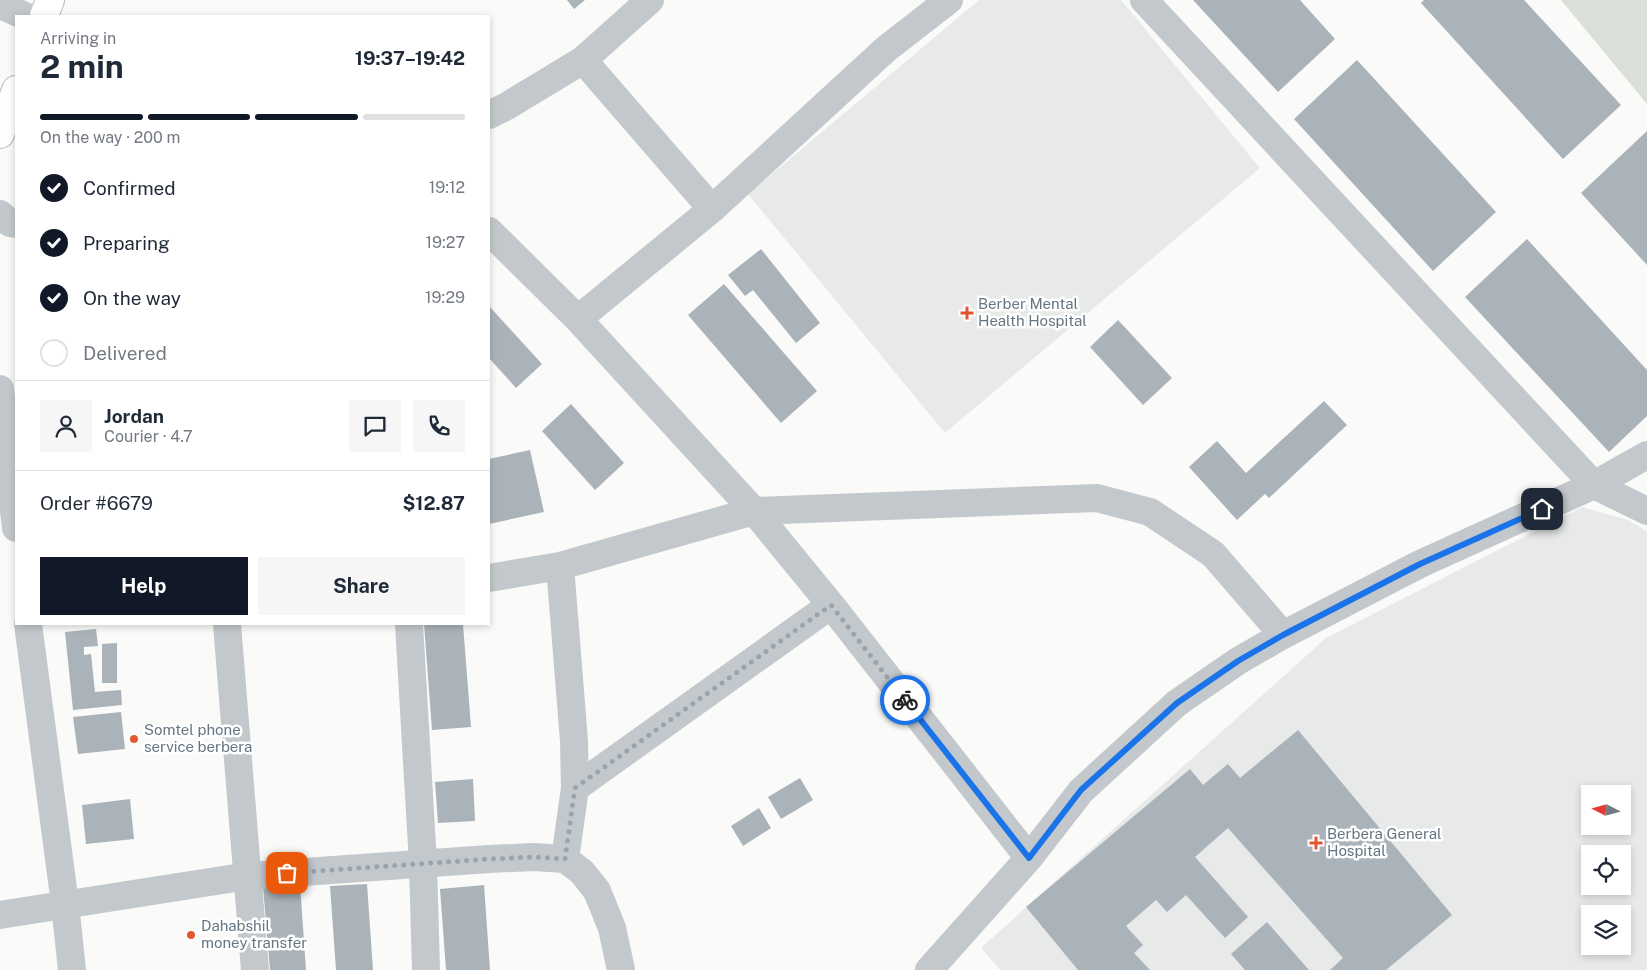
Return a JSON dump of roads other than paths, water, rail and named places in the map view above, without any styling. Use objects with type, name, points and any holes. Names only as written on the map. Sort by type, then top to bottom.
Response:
[{"type":"street","points":[[44,15],[50,0]]},
{"type":"street","points":[[490,115],[508,106],[584,60],[650,0]]},
{"type":"street","points":[[578,319],[712,209],[886,48],[949,0]]},
{"type":"street","points":[[1144,0],[1594,485],[1647,511]]},
{"type":"street","points":[[0,5],[23,15]]},
{"type":"street","points":[[584,60],[712,209]]},
{"type":"street","points":[[0,134],[15,93]]},
{"type":"street","points":[[0,214],[10,223],[15,224]]},
{"type":"street","points":[[490,232],[578,319],[754,511],[831,605],[1029,858]]},
{"type":"street","points":[[0,389],[15,519]]},
{"type":"street","points":[[939,966],[1029,858],[1081,790],[1177,703],[1238,661],[1283,635],[1420,564],[1594,485],[1647,455]]},
{"type":"street","points":[[490,578],[560,566],[754,511],[1096,498],[1150,512],[1213,554],[1283,635]]},
{"type":"street","points":[[560,566],[574,741],[575,788],[565,859]]},
{"type":"street","points":[[575,788],[831,605]]},
{"type":"street","points":[[28,625],[66,904],[72,970]]},
{"type":"street","points":[[227,625],[254,970]]},
{"type":"street","points":[[409,625],[423,864],[426,970]]},
{"type":"street","points":[[0,915],[248,876],[534,857],[565,859],[582,872],[597,891],[612,928],[621,970]]},
{"type":"place","name":"Berber Mental Health Hospital","points":[[967,313]]},
{"type":"place","name":"Somtel phone service berbera","points":[[134,739]]},
{"type":"place","name":"Berbera General Hospital","points":[[1316,843]]},
{"type":"place","name":"Dahabshil money transfer","points":[[191,935]]}]
